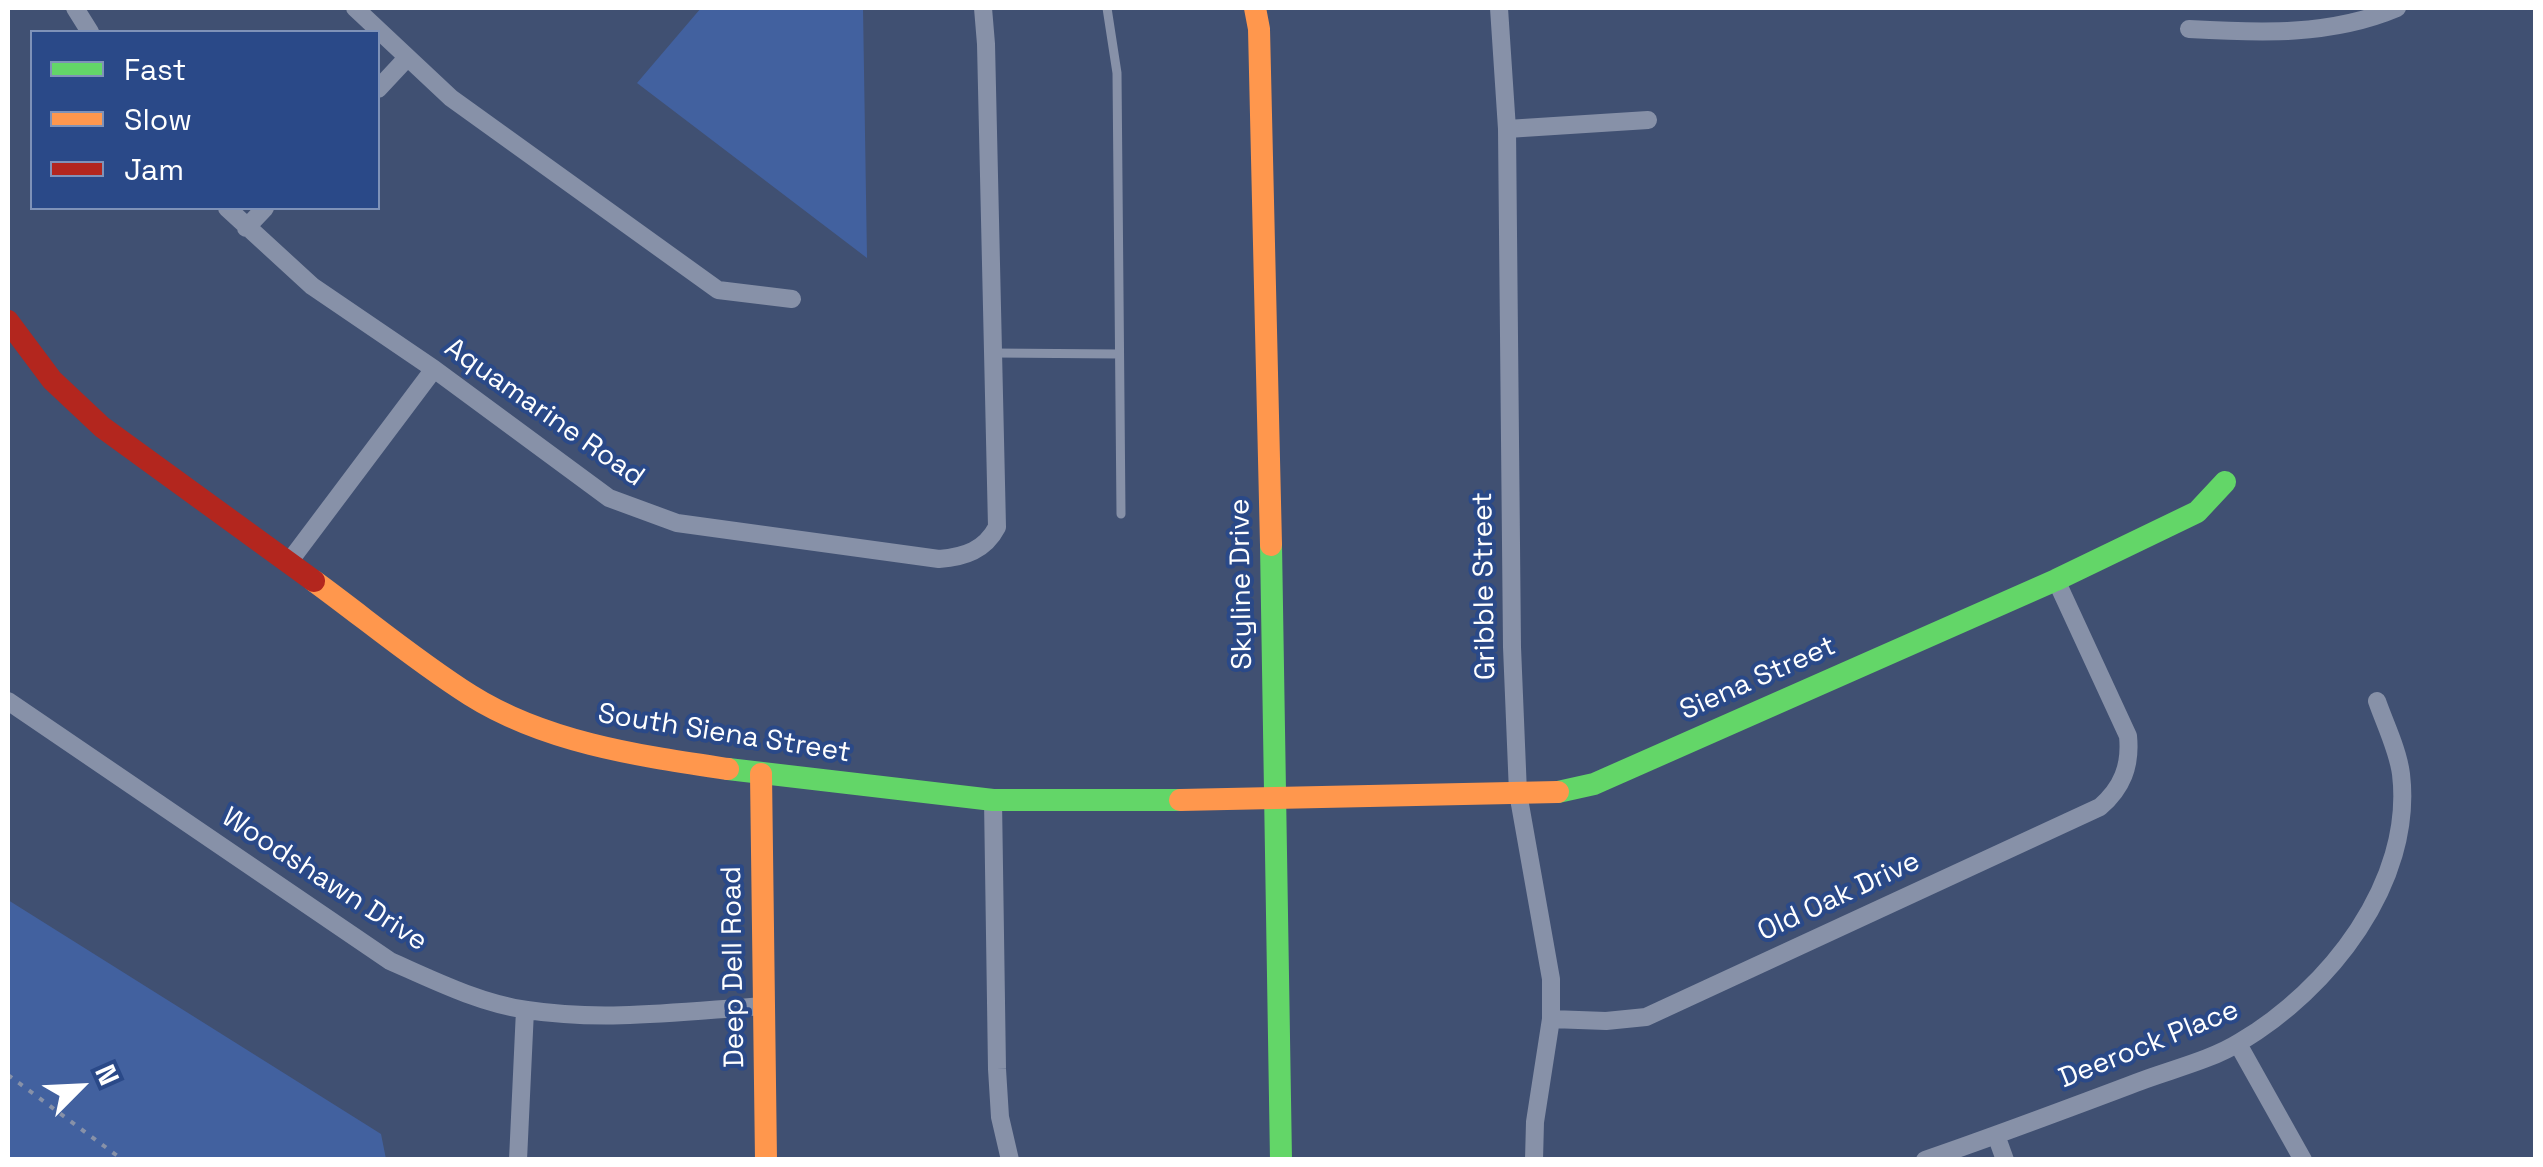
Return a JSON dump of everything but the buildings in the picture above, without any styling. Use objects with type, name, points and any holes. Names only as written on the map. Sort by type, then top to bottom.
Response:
[{"type":"street","points":[[75,8],[89,30]]},
{"type":"street","points":[[355,8],[377,30]]},
{"type":"street","points":[[983,8],[994,353]]},
{"type":"street","name":"Skyline Drive","points":[[1255,8],[1276,798],[1281,1160]]},
{"type":"street","name":"Gribble Street","points":[[1499,8],[1506,129],[1512,648],[1518,793],[1551,980],[1551,1019],[1535,1122],[1534,1160]]},
{"type":"street","points":[[2190,29],[2298,31],[2365,21],[2397,8]]},
{"type":"street","points":[[380,33],[451,98],[718,290],[792,298]]},
{"type":"street","points":[[380,87],[406,58]]},
{"type":"street","points":[[1506,129],[1648,120]]},
{"type":"street","name":"Aquamarine Road","points":[[229,210],[312,286],[434,369],[608,498],[676,524],[939,559],[963,557],[990,541],[998,526],[994,353]]},
{"type":"street","points":[[246,228],[263,210]]},
{"type":"street","name":"South Siena Street","points":[[8,321],[52,380],[102,428],[472,696],[530,724],[630,754],[760,774],[993,800],[1276,798]]},
{"type":"street","points":[[288,562],[434,369]]},
{"type":"street","name":"Siena Street","points":[[1276,798],[1560,792],[1594,784],[2056,580],[2197,512],[2225,482]]},
{"type":"street","name":"Old Oak Drive","points":[[1551,1019],[1606,1021],[1646,1017],[2100,807],[2117,792],[2126,770],[2130,754],[2128,736],[2056,580]]},
{"type":"street","name":"Deerock Place","points":[[1925,1160],[2238,1044],[2298,1001],[2355,936],[2382,884],[2395,838],[2400,771],[2377,701]]},
{"type":"street","name":"Woodshawn Drive","points":[[8,702],[390,961],[454,990],[525,1010],[608,1016],[765,1006]]},
{"type":"street","name":"Deep Dell Road","points":[[760,774],[766,1160]]},
{"type":"street","points":[[993,800],[997,1069],[1000,1117],[1010,1160]]},
{"type":"street","points":[[518,1160],[525,1010]]},
{"type":"street","points":[[2238,1044],[2303,1160]]},
{"type":"street","points":[[1996,1135],[2005,1160]]},
{"type":"lane","points":[[1108,8],[1116,74],[1121,514]]},
{"type":"lane","points":[[994,353],[1119,354]]},
{"type":"path","points":[[8,1074],[124,1160]]},
{"type":"shaded area","points":[[701,8],[863,8],[867,258],[637,83]]},
{"type":"shaded area","points":[[8,900],[381,1134],[386,1159],[8,1159]]},
{"type":"traffic: fast","points":[[1558,792],[1594,784],[2056,580],[2197,512],[2225,482]]},
{"type":"traffic: fast","points":[[1271,545],[1281,1160]]},
{"type":"traffic: fast","points":[[728,769],[993,800],[1180,800]]},
{"type":"traffic: slow","points":[[1255,8],[1259,29],[1271,545]]},
{"type":"traffic: slow","points":[[314,581],[430,668],[499,711],[595,745],[728,769]]},
{"type":"traffic: slow","points":[[761,774],[766,1160]]},
{"type":"traffic: slow","points":[[1180,800],[1558,792]]},
{"type":"traffic: jam","points":[[8,321],[52,380],[102,427],[314,581]]}]
